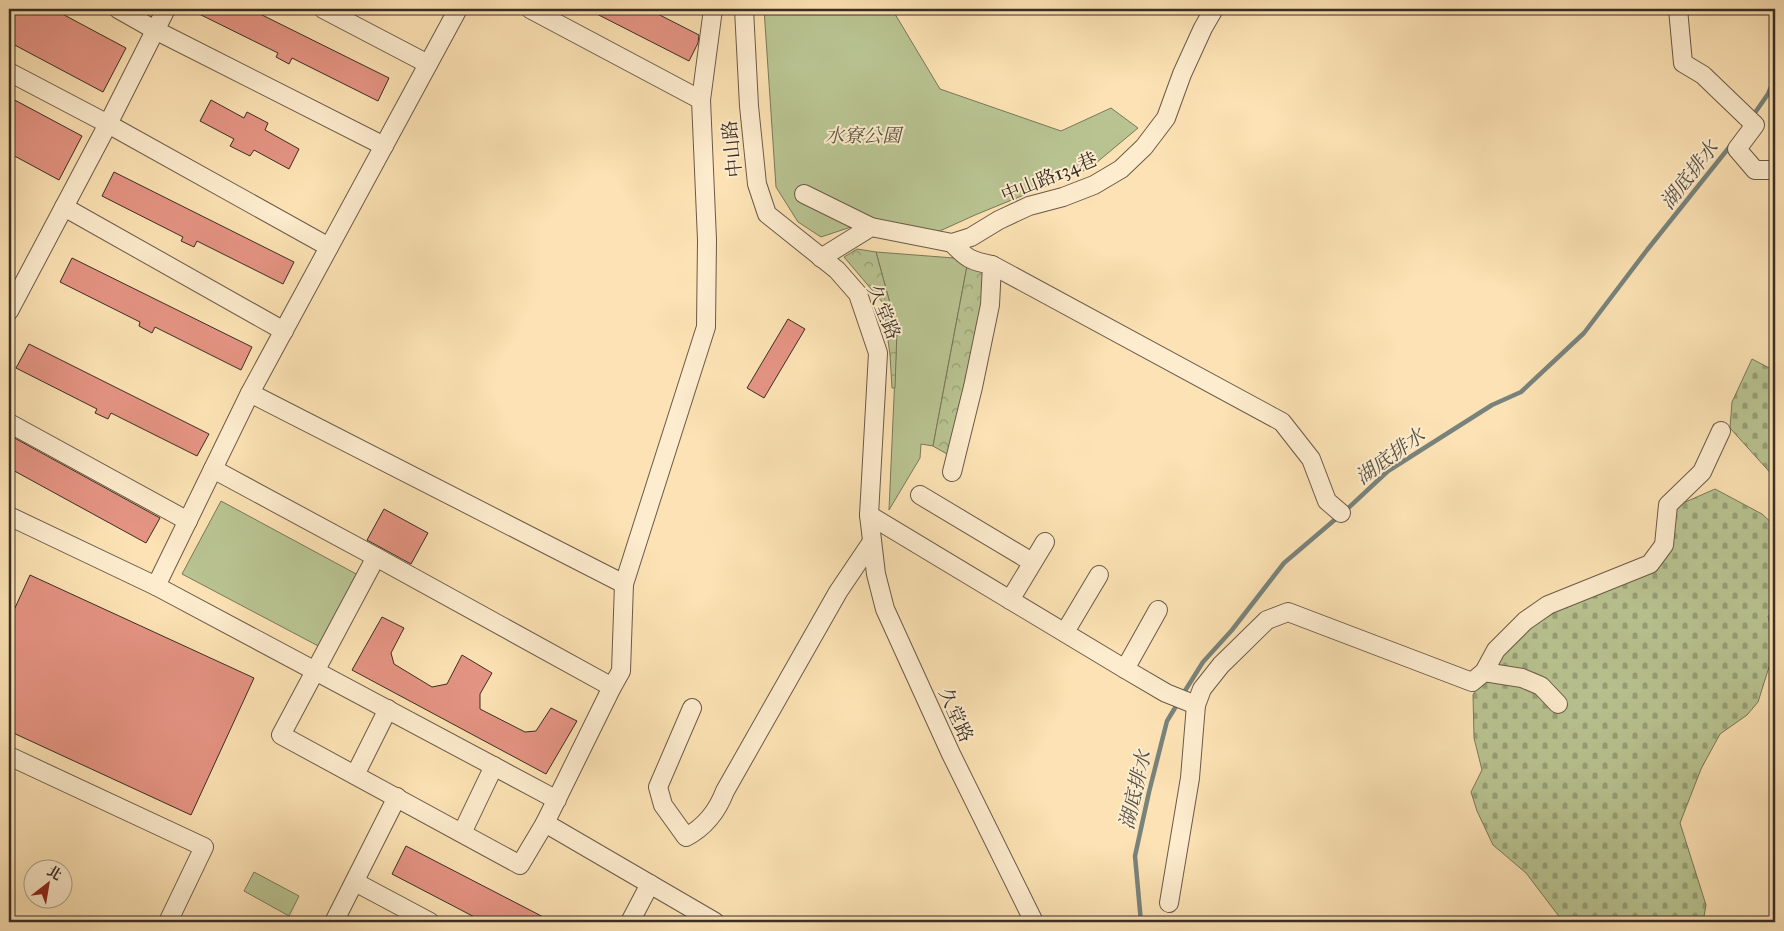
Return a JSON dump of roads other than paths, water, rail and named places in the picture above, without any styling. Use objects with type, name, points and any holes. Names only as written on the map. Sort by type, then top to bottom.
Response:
[{"type":"street","points":[[118,9],[155,30],[384,146]]},
{"type":"street","points":[[9,311],[108,124],[166,9]]},
{"type":"street","points":[[324,9],[428,64]]},
{"type":"street","points":[[156,586],[250,393],[458,9]]},
{"type":"street","points":[[530,9],[701,100]]},
{"type":"street","points":[[376,556],[281,735],[520,864],[545,824],[620,670],[624,584],[706,327],[707,240],[701,100],[713,9]]},
{"type":"street","name":"中山路","points":[[744,9],[749,106],[757,184],[766,214],[821,258]]},
{"type":"street","name":"中山路134巷","points":[[952,243],[971,237],[999,220],[1029,206],[1063,197],[1094,185],[1121,169],[1144,147],[1166,118],[1186,66],[1214,9]]},
{"type":"street","points":[[1678,9],[1683,63],[1703,75],[1755,125],[1737,149],[1756,170],[1775,170]]},
{"type":"street","points":[[9,72],[108,124],[329,247]]},
{"type":"street","points":[[804,194],[871,227],[952,243],[964,256],[976,262],[992,265],[1064,302],[1282,422],[1311,459],[1327,500],[1341,512]]},
{"type":"street","points":[[64,206],[284,331]]},
{"type":"street","points":[[821,258],[871,227]]},
{"type":"street","name":"久堂路","points":[[821,258],[837,270],[858,294],[878,353],[869,515],[876,574],[885,609],[951,754],[1034,922]]},
{"type":"street","points":[[952,472],[973,387],[990,306],[992,265]]},
{"type":"street","points":[[250,393],[624,584]]},
{"type":"street","points":[[9,423],[188,521]]},
{"type":"street","points":[[1169,903],[1190,778],[1196,705],[1202,689],[1221,665],[1267,620],[1288,612],[1472,682],[1484,672],[1496,650],[1525,621],[1548,605],[1650,564],[1664,545],[1668,505],[1702,472],[1721,431]]},
{"type":"street","points":[[213,469],[376,556],[612,687]]},
{"type":"street","points":[[920,495],[1032,562]]},
{"type":"street","points":[[869,515],[1166,693],[1196,705]]},
{"type":"street","points":[[9,516],[156,586],[557,800]]},
{"type":"street","points":[[1010,600],[1045,542]]},
{"type":"street","points":[[692,708],[658,787],[662,805],[686,836],[700,830],[720,805],[725,791],[838,592],[872,543]]},
{"type":"street","points":[[1065,632],[1099,575]]},
{"type":"street","points":[[1125,669],[1158,610]]},
{"type":"street","points":[[1484,672],[1522,678],[1541,686],[1558,704]]},
{"type":"street","points":[[355,774],[388,710]]},
{"type":"street","points":[[9,756],[204,847],[168,922]]},
{"type":"street","points":[[462,833],[494,766]]},
{"type":"street","points":[[334,922],[397,797]]},
{"type":"street","points":[[545,824],[715,922]]},
{"type":"street","points":[[355,882],[430,922]]},
{"type":"street","points":[[630,922],[650,884]]},
{"type":"waterway","name":"湖底排水","points":[[1752,117],[1768,94],[1775,77]]},
{"type":"waterway","name":"湖底排水","points":[[1344,512],[1388,471],[1492,405],[1521,392],[1584,333],[1731,145]]},
{"type":"waterway","name":"湖底排水","points":[[1183,694],[1203,662],[1232,630],[1284,563],[1338,517]]},
{"type":"waterway","name":"湖底排水","points":[[1141,922],[1135,856],[1167,721],[1178,703]]},
{"type":"park label","name":"水寮公園","points":[[863,135]]}]
